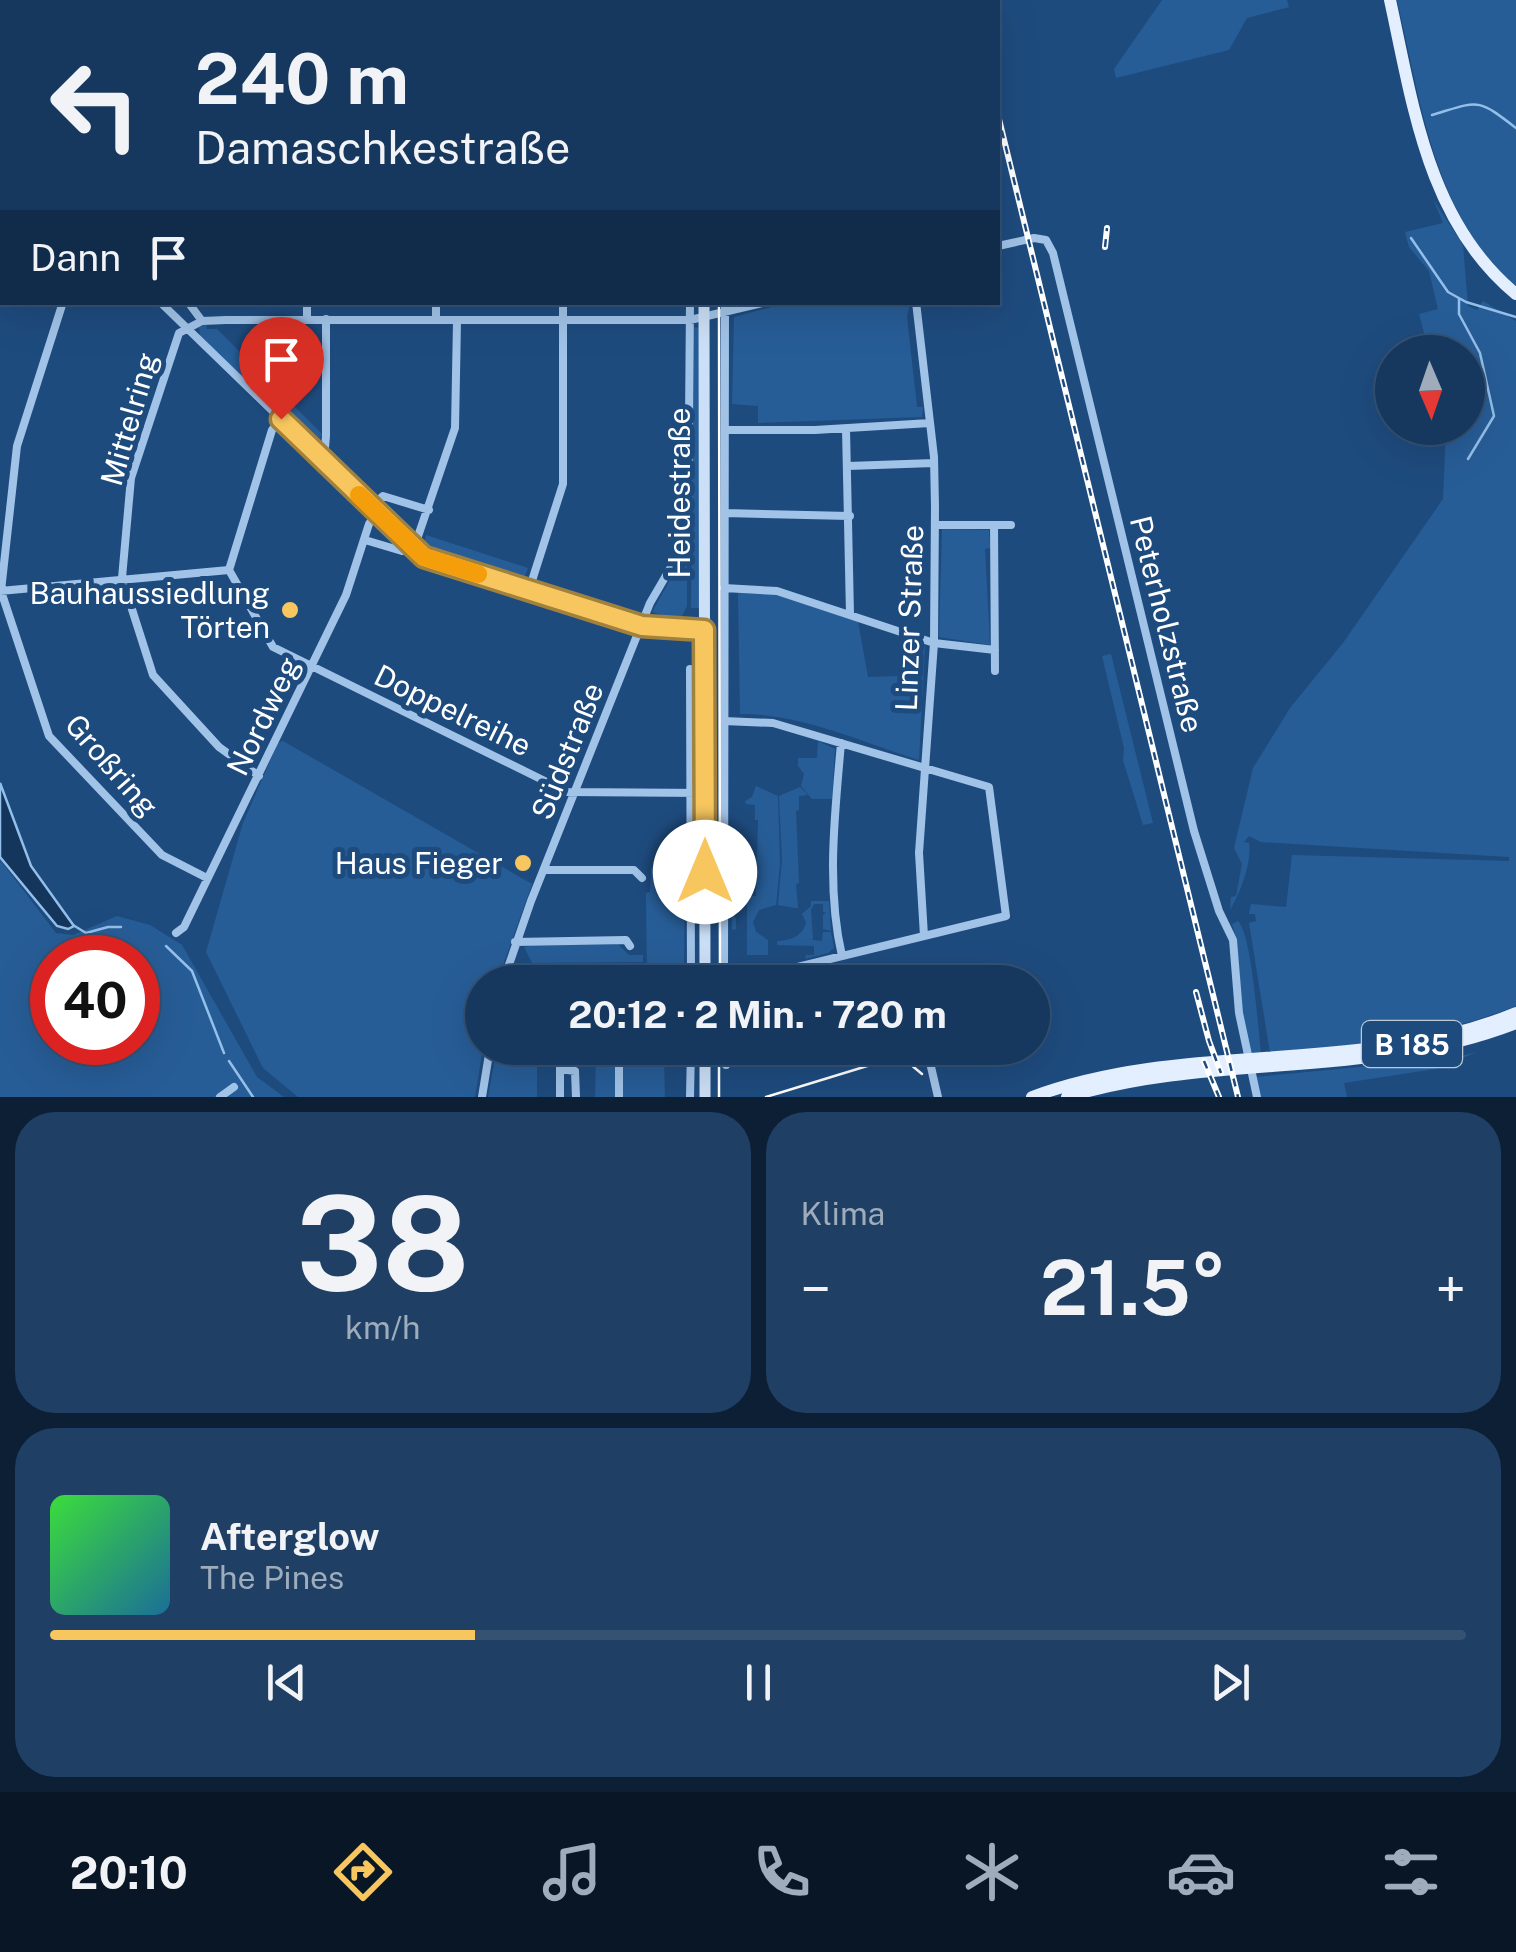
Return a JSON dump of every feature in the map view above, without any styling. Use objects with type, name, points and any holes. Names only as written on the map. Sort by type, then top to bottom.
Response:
[{"type":"main road","points":[[1390,0],[1440,194],[1471,247],[1516,294]]},
{"type":"main road","name":"B 185","points":[[1067,1097],[1132,1081],[1304,1061],[1418,1042],[1481,1026],[1516,1012]]},
{"type":"main road","name":"B 185","points":[[1034,1096],[1128,1072],[1432,1050],[1516,1023]]},
{"type":"street","name":"Peterholzstraße","points":[[1000,246],[1038,238],[1046,240],[1053,252],[1194,831],[1219,911],[1234,940],[1237,998],[1257,1097]]},
{"type":"street","name":"Großring","points":[[61,305],[16,446],[0,591],[49,736],[162,855],[208,878]]},
{"type":"street","points":[[163,305],[429,559],[642,626],[704,630]]},
{"type":"street","points":[[190,305],[202,321]]},
{"type":"street","points":[[307,305],[307,319]]},
{"type":"street","points":[[436,305],[436,320]]},
{"type":"street","points":[[529,590],[563,484],[562,305]]},
{"type":"street","name":"Heidestraße","points":[[686,542],[690,528],[690,305]]},
{"type":"street","name":"Heidestraße","points":[[704,305],[705,965]]},
{"type":"street","name":"Heidestraße","points":[[724,965],[725,305]]},
{"type":"street","points":[[186,328],[202,321],[307,319],[704,320],[756,305]]},
{"type":"street","name":"Linzer Straße","points":[[916,305],[934,464],[935,525],[934,643],[919,853],[924,936]]},
{"type":"street","points":[[318,455],[325,448],[326,436],[326,320]]},
{"type":"street","points":[[414,548],[455,428],[457,321]]},
{"type":"street","name":"Mittelring","points":[[186,328],[176,338],[131,478],[122,578],[152,675],[219,747],[259,776]]},
{"type":"street","points":[[0,591],[228,570],[272,430],[281,419]]},
{"type":"street","points":[[726,430],[846,429],[930,423]]},
{"type":"street","points":[[846,429],[850,614]]},
{"type":"street","points":[[848,466],[934,464]]},
{"type":"street","points":[[374,509],[383,496],[429,510]]},
{"type":"street","name":"Nordweg","points":[[176,933],[184,926],[346,595],[374,509]]},
{"type":"street","name":"Heidestraße","points":[[725,513],[850,516]]},
{"type":"street","points":[[935,525],[1011,525]]},
{"type":"street","points":[[994,525],[995,672]]},
{"type":"street","points":[[364,540],[402,552],[414,548]]},
{"type":"street","name":"Südstraße","points":[[508,965],[650,603],[686,542]]},
{"type":"street","name":"Doppelreihe","points":[[228,570],[273,647],[574,794]]},
{"type":"street","points":[[724,588],[776,591],[934,643],[995,650]]},
{"type":"street","points":[[690,670],[690,965]]},
{"type":"street","points":[[724,721],[773,723],[989,787],[1006,916],[805,965]]},
{"type":"street","points":[[841,743],[834,860],[835,925],[842,956]]},
{"type":"street","points":[[574,794],[704,793]]},
{"type":"street","points":[[544,870],[634,870],[642,878]]},
{"type":"street","points":[[515,942],[626,940],[630,946]]},
{"type":"street","points":[[482,1097],[487,1065]]},
{"type":"street","points":[[619,1065],[619,1097]]},
{"type":"street","points":[[690,1065],[690,1097]]},
{"type":"street","points":[[704,1097],[705,1065]]},
{"type":"street","points":[[931,1065],[938,1097]]},
{"type":"street","points":[[560,1097],[560,1068],[575,1071],[576,1097]]},
{"type":"street","points":[[220,1097],[234,1086]]},
{"type":"shaded area","points":[[1162,0],[1287,0],[1289,7],[1247,18],[1229,50],[1116,78],[1114,69]]},
{"type":"shaded area","points":[[1397,0],[1516,0],[1516,286],[1488,257],[1448,191],[1423,116]]},
{"type":"shaded area","points":[[1433,199],[1463,245],[1468,306],[1477,310],[1483,301],[1516,321],[1516,1006],[1425,1033],[1270,1053],[1249,923],[1256,921],[1255,914],[1249,914],[1251,904],[1286,907],[1292,855],[1509,861],[1509,857],[1261,842],[1249,836],[1244,842],[1249,843],[1247,869],[1230,910],[1242,864],[1234,848],[1253,768],[1290,708],[1343,643],[1443,499],[1445,445],[1485,445],[1485,335],[1425,335],[1419,314],[1438,309],[1429,271],[1409,247],[1405,232],[1443,223]]},
{"type":"shaded area","points":[[780,305],[910,305],[907,317],[917,407],[923,407],[922,417],[758,423],[758,406],[732,404],[734,317]]},
{"type":"shaded area","points":[[206,324],[207,329],[217,329],[322,434],[319,441],[302,435],[200,336],[199,327]]},
{"type":"shaded area","points":[[693,327],[702,328],[701,608],[691,608]]},
{"type":"shaded area","points":[[942,529],[989,530],[990,548],[985,549],[990,645],[939,637]]},
{"type":"shaded area","points":[[426,535],[528,568],[522,584],[439,558],[436,550],[423,546]]},
{"type":"shaded area","points":[[687,550],[687,606],[680,620],[652,612]]},
{"type":"shaded area","points":[[738,593],[778,594],[858,621],[868,677],[900,676],[900,640],[925,646],[919,760],[808,723],[740,714]]},
{"type":"shaded area","points":[[1111,654],[1153,823],[1143,825],[1123,760],[1124,748],[1102,656]]},
{"type":"shaded area","points":[[283,741],[532,884],[503,965],[465,965],[465,1065],[480,1065],[475,1097],[298,1097],[263,1068],[206,952],[243,823],[278,743]]},
{"type":"shaded area","points":[[818,741],[835,749],[832,799],[812,799],[801,786],[804,774],[798,758],[817,758]]},
{"type":"shaded area","points":[[0,783],[31,866],[74,926],[68,929],[57,926],[0,857]]},
{"type":"shaded area","points":[[756,786],[778,796],[780,864],[776,905],[759,910],[753,922],[756,932],[768,940],[768,955],[747,955],[747,905],[736,905],[732,915],[736,918],[736,929],[732,930],[731,902],[748,902],[758,908],[745,900],[746,896],[756,896],[758,820],[755,805],[745,801],[752,797]]},
{"type":"shaded area","points":[[800,787],[808,795],[799,796],[796,811],[799,883],[795,908],[778,905],[782,860],[779,796]]},
{"type":"shaded area","points":[[0,860],[56,933],[73,935],[117,916],[150,925],[182,945],[257,1077],[284,1097],[0,1097]]},
{"type":"shaded area","points":[[685,866],[684,965],[647,965],[646,893],[650,892],[651,867]]},
{"type":"shaded area","points":[[811,901],[829,901],[831,931],[823,929],[823,904],[814,904],[811,910],[813,940],[822,941],[823,932],[831,932],[834,948],[805,959],[806,955],[814,955],[814,946],[777,945],[777,941],[791,939],[802,931],[806,922],[802,914]]},
{"type":"shaded area","points":[[1238,921],[1251,962],[1261,1053],[1250,1054],[1242,1010],[1237,940],[1232,924]]},
{"type":"shaded area","points":[[543,942],[617,943],[629,955],[643,955],[643,962],[532,963],[524,947]]},
{"type":"shaded area","points":[[1477,1052],[1435,1069],[1344,1083],[1347,1097],[1260,1097],[1255,1077],[1437,1062]]},
{"type":"shaded area","points":[[494,1065],[537,1065],[537,1097],[488,1097]]},
{"type":"shaded area","points":[[596,1065],[664,1065],[665,1097],[595,1097]]},
{"type":"waterway","points":[[1432,115],[1477,105],[1516,128]]},
{"type":"waterway","points":[[1411,238],[1448,292],[1466,302],[1516,317]]},
{"type":"waterway","points":[[1459,299],[1459,314],[1480,353],[1494,416],[1468,459]]},
{"type":"waterway","points":[[73,925],[86,933],[121,927]]},
{"type":"waterway","points":[[166,946],[192,971],[224,1053]]},
{"type":"waterway","points":[[229,1061],[253,1097]]},
{"type":"tram line","points":[[719,305],[720,965]]},
{"type":"tram line","points":[[766,1097],[890,1059],[904,1059],[922,1074]]},
{"type":"tram line","points":[[719,1065],[719,1097]]},
{"type":"railway","points":[[1000,123],[1238,1097]]},
{"type":"railway","points":[[1105,247],[1107,228]]},
{"type":"railway","points":[[1196,992],[1221,1073]]},
{"type":"railway","points":[[1204,1061],[1219,1097]]},
{"type":"slow traffic","points":[[359,495],[424,557],[478,574]]},
{"type":"place","name":"Bauhaussiedlung Törten","points":[[290,610]]},
{"type":"place","name":"Haus Fieger","points":[[523,863]]},
{"type":"route","points":[[281,419],[424,557],[642,626],[704,630],[705,872]]}]
